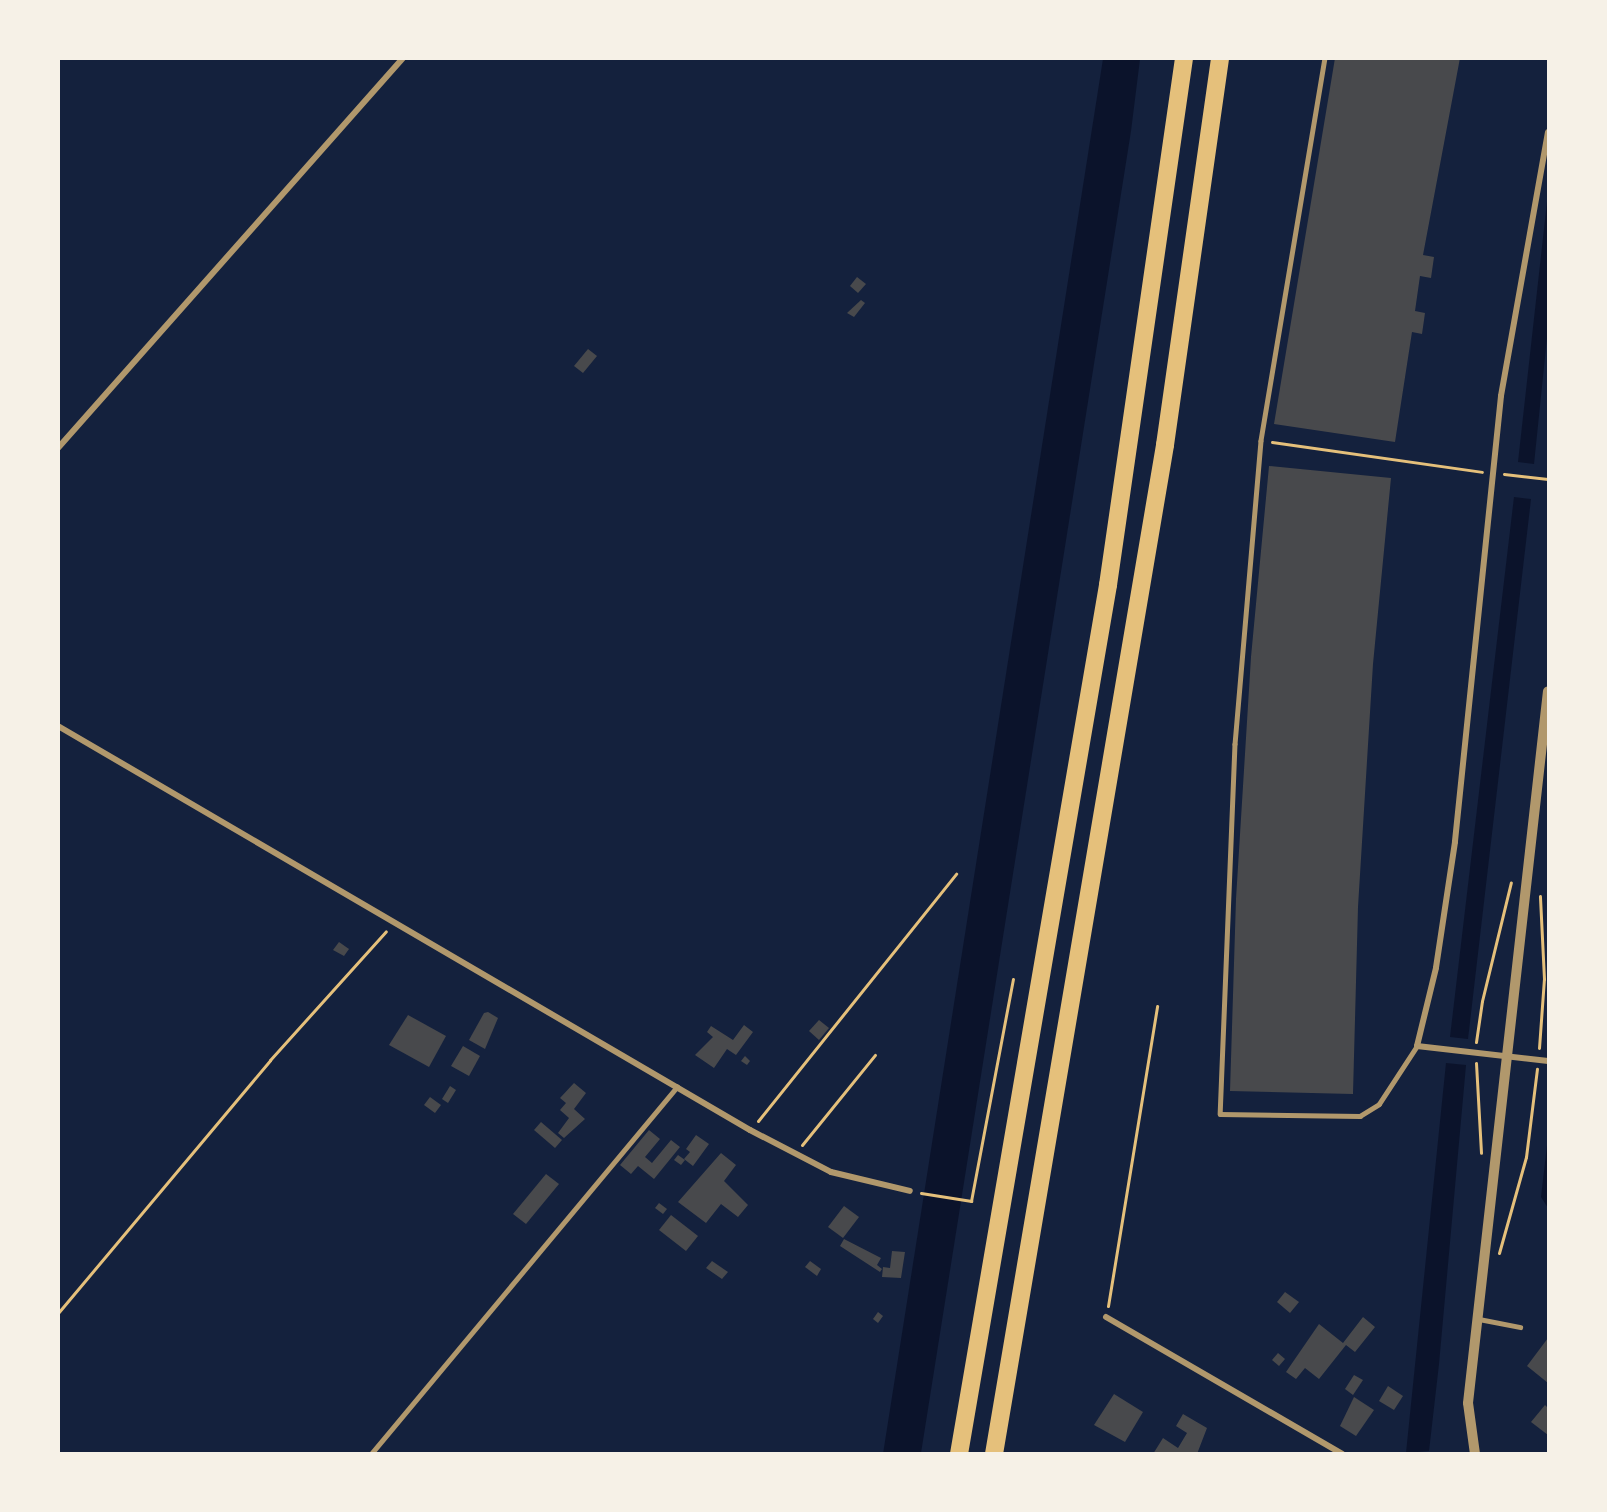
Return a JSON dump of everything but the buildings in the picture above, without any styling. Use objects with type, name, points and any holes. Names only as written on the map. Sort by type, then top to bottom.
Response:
[{"type":"highway","points":[[959,1454],[1108,585],[1184,58]]},
{"type":"highway","points":[[994,1454],[1165,445],[1220,58]]},
{"type":"street","points":[[58,448],[403,58]]},
{"type":"street","points":[[1548,132],[1512,324],[1491,473],[1451,871],[1436,968],[1417,1046],[1548,1061]]},
{"type":"street","points":[[1475,1454],[1468,1403],[1476,1319],[1548,692]]},
{"type":"street","points":[[58,726],[396,921],[750,1130],[831,1172],[910,1191]]},
{"type":"street","points":[[1106,1317],[1342,1454]]},
{"type":"lane","points":[[1325,58],[1261,441],[1235,744],[1220,1114],[1360,1116],[1379,1104],[1417,1046]]},
{"type":"lane","points":[[371,1454],[677,1087]]},
{"type":"lane","points":[[1476,1319],[1520,1327]]},
{"type":"path","points":[[1261,441],[1400,463],[1548,479]]},
{"type":"path","points":[[750,1130],[956,874]]},
{"type":"path","points":[[1493,1178],[1481,1162],[1476,1054],[1482,1001],[1512,880]]},
{"type":"path","points":[[58,1313],[270,1060],[396,921]]},
{"type":"path","points":[[918,1192],[971,1201],[976,1188],[1013,979]]},
{"type":"path","points":[[1106,1317],[1156,1006]]},
{"type":"path","points":[[794,1153],[874,1055]]},
{"type":"water","points":[[1103,59],[1140,59],[1131,131],[921,1453],[883,1454]]},
{"type":"water","points":[[1548,193],[1548,328],[1534,464],[1518,462]]},
{"type":"water","points":[[1514,497],[1531,499],[1468,1039],[1450,1037]]},
{"type":"water","points":[[1446,1063],[1466,1065],[1439,1364],[1429,1451],[1406,1453]]},
{"type":"water","points":[[1548,1137],[1548,1208],[1541,1197]]}]
